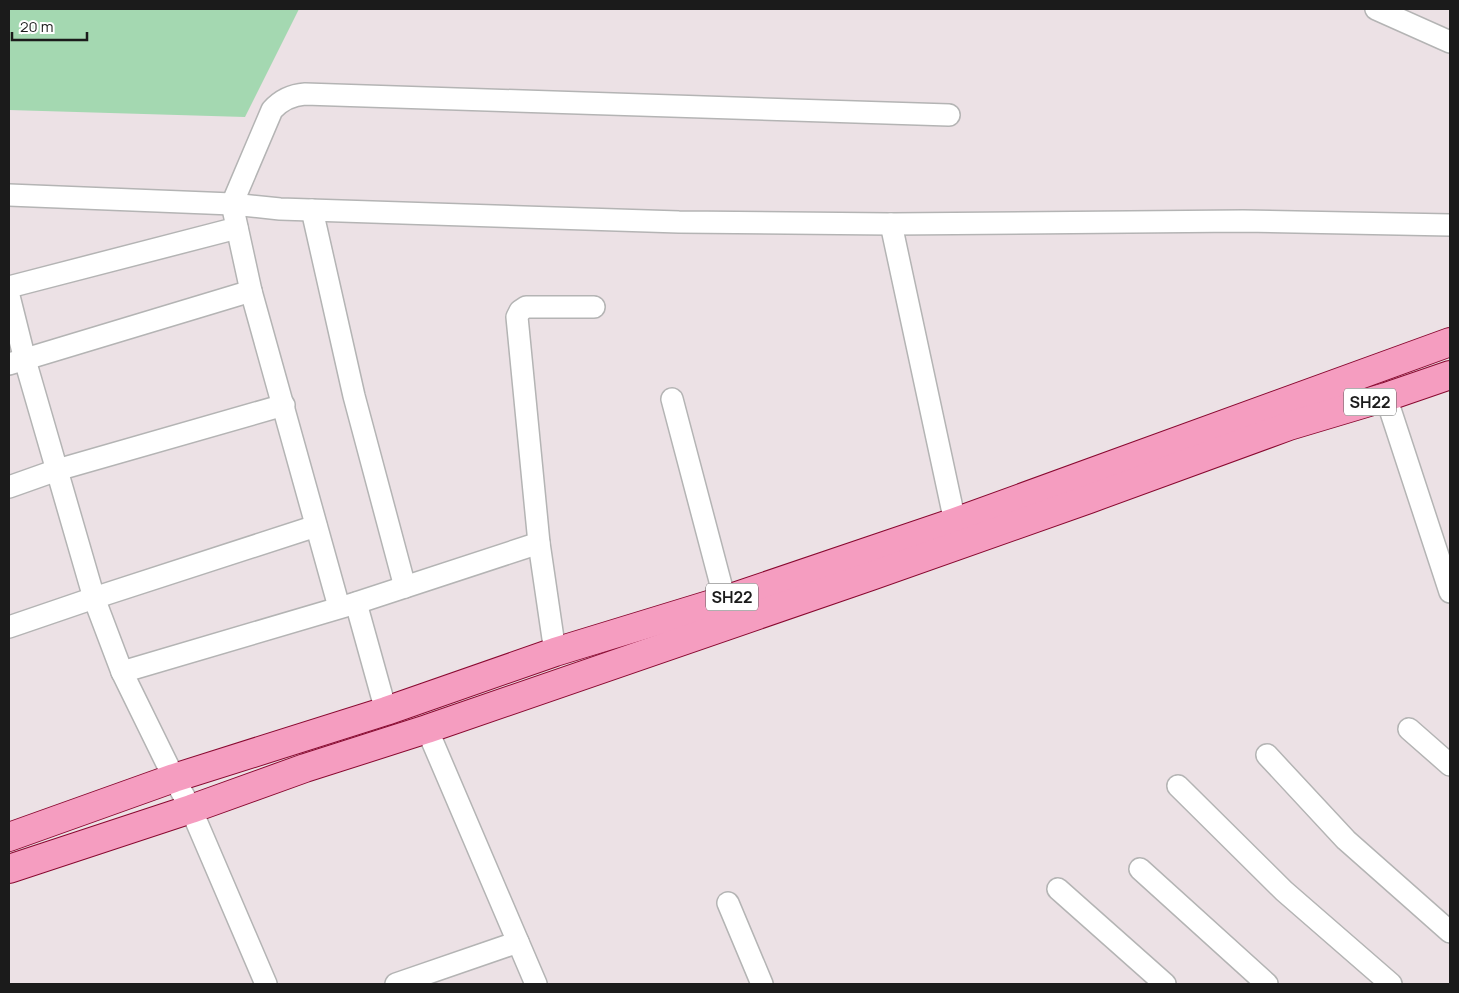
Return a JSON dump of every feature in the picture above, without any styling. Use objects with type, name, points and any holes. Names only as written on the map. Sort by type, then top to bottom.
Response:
[{"type":"main road","name":"SH22","points":[[9,869],[191,809],[305,768],[427,729],[1085,488],[1450,342]]},
{"type":"main road","name":"SH22","points":[[9,837],[174,778],[386,711],[555,652],[725,600],[955,522],[1085,488],[1386,397],[1450,375]]},
{"type":"street","points":[[1376,9],[1450,42]]},
{"type":"street","points":[[386,711],[348,605],[316,526],[251,291],[232,204],[272,110],[278,103],[294,95],[949,115]]},
{"type":"street","points":[[9,195],[232,204],[280,209],[679,222],[891,224],[1243,221],[1450,225]]},
{"type":"street","points":[[312,210],[354,396],[405,587]]},
{"type":"street","points":[[891,224],[955,522]]},
{"type":"street","points":[[9,287],[237,228]]},
{"type":"street","points":[[17,362],[251,291]]},
{"type":"street","points":[[9,296],[17,362],[57,470],[94,598],[122,672],[191,809],[266,984]]},
{"type":"street","points":[[555,652],[539,543],[517,317],[520,311],[526,307],[594,307]]},
{"type":"street","points":[[1386,397],[1450,592]]},
{"type":"street","points":[[672,398],[725,600]]},
{"type":"street","points":[[9,487],[57,470],[284,405]]},
{"type":"street","points":[[9,627],[316,526]]},
{"type":"street","points":[[122,672],[348,605],[539,543]]},
{"type":"street","points":[[427,729],[536,984]]},
{"type":"street","points":[[1409,729],[1450,765]]},
{"type":"street","points":[[1267,755],[1346,840],[1450,932]]},
{"type":"street","points":[[1178,786],[1284,891],[1391,984]]},
{"type":"street","points":[[1140,869],[1267,984]]},
{"type":"street","points":[[1058,889],[1165,984]]},
{"type":"street","points":[[728,902],[762,984]]},
{"type":"street","points":[[396,984],[518,942]]},
{"type":"shaded area","points":[[9,9],[299,9],[245,117],[9,110]]}]
